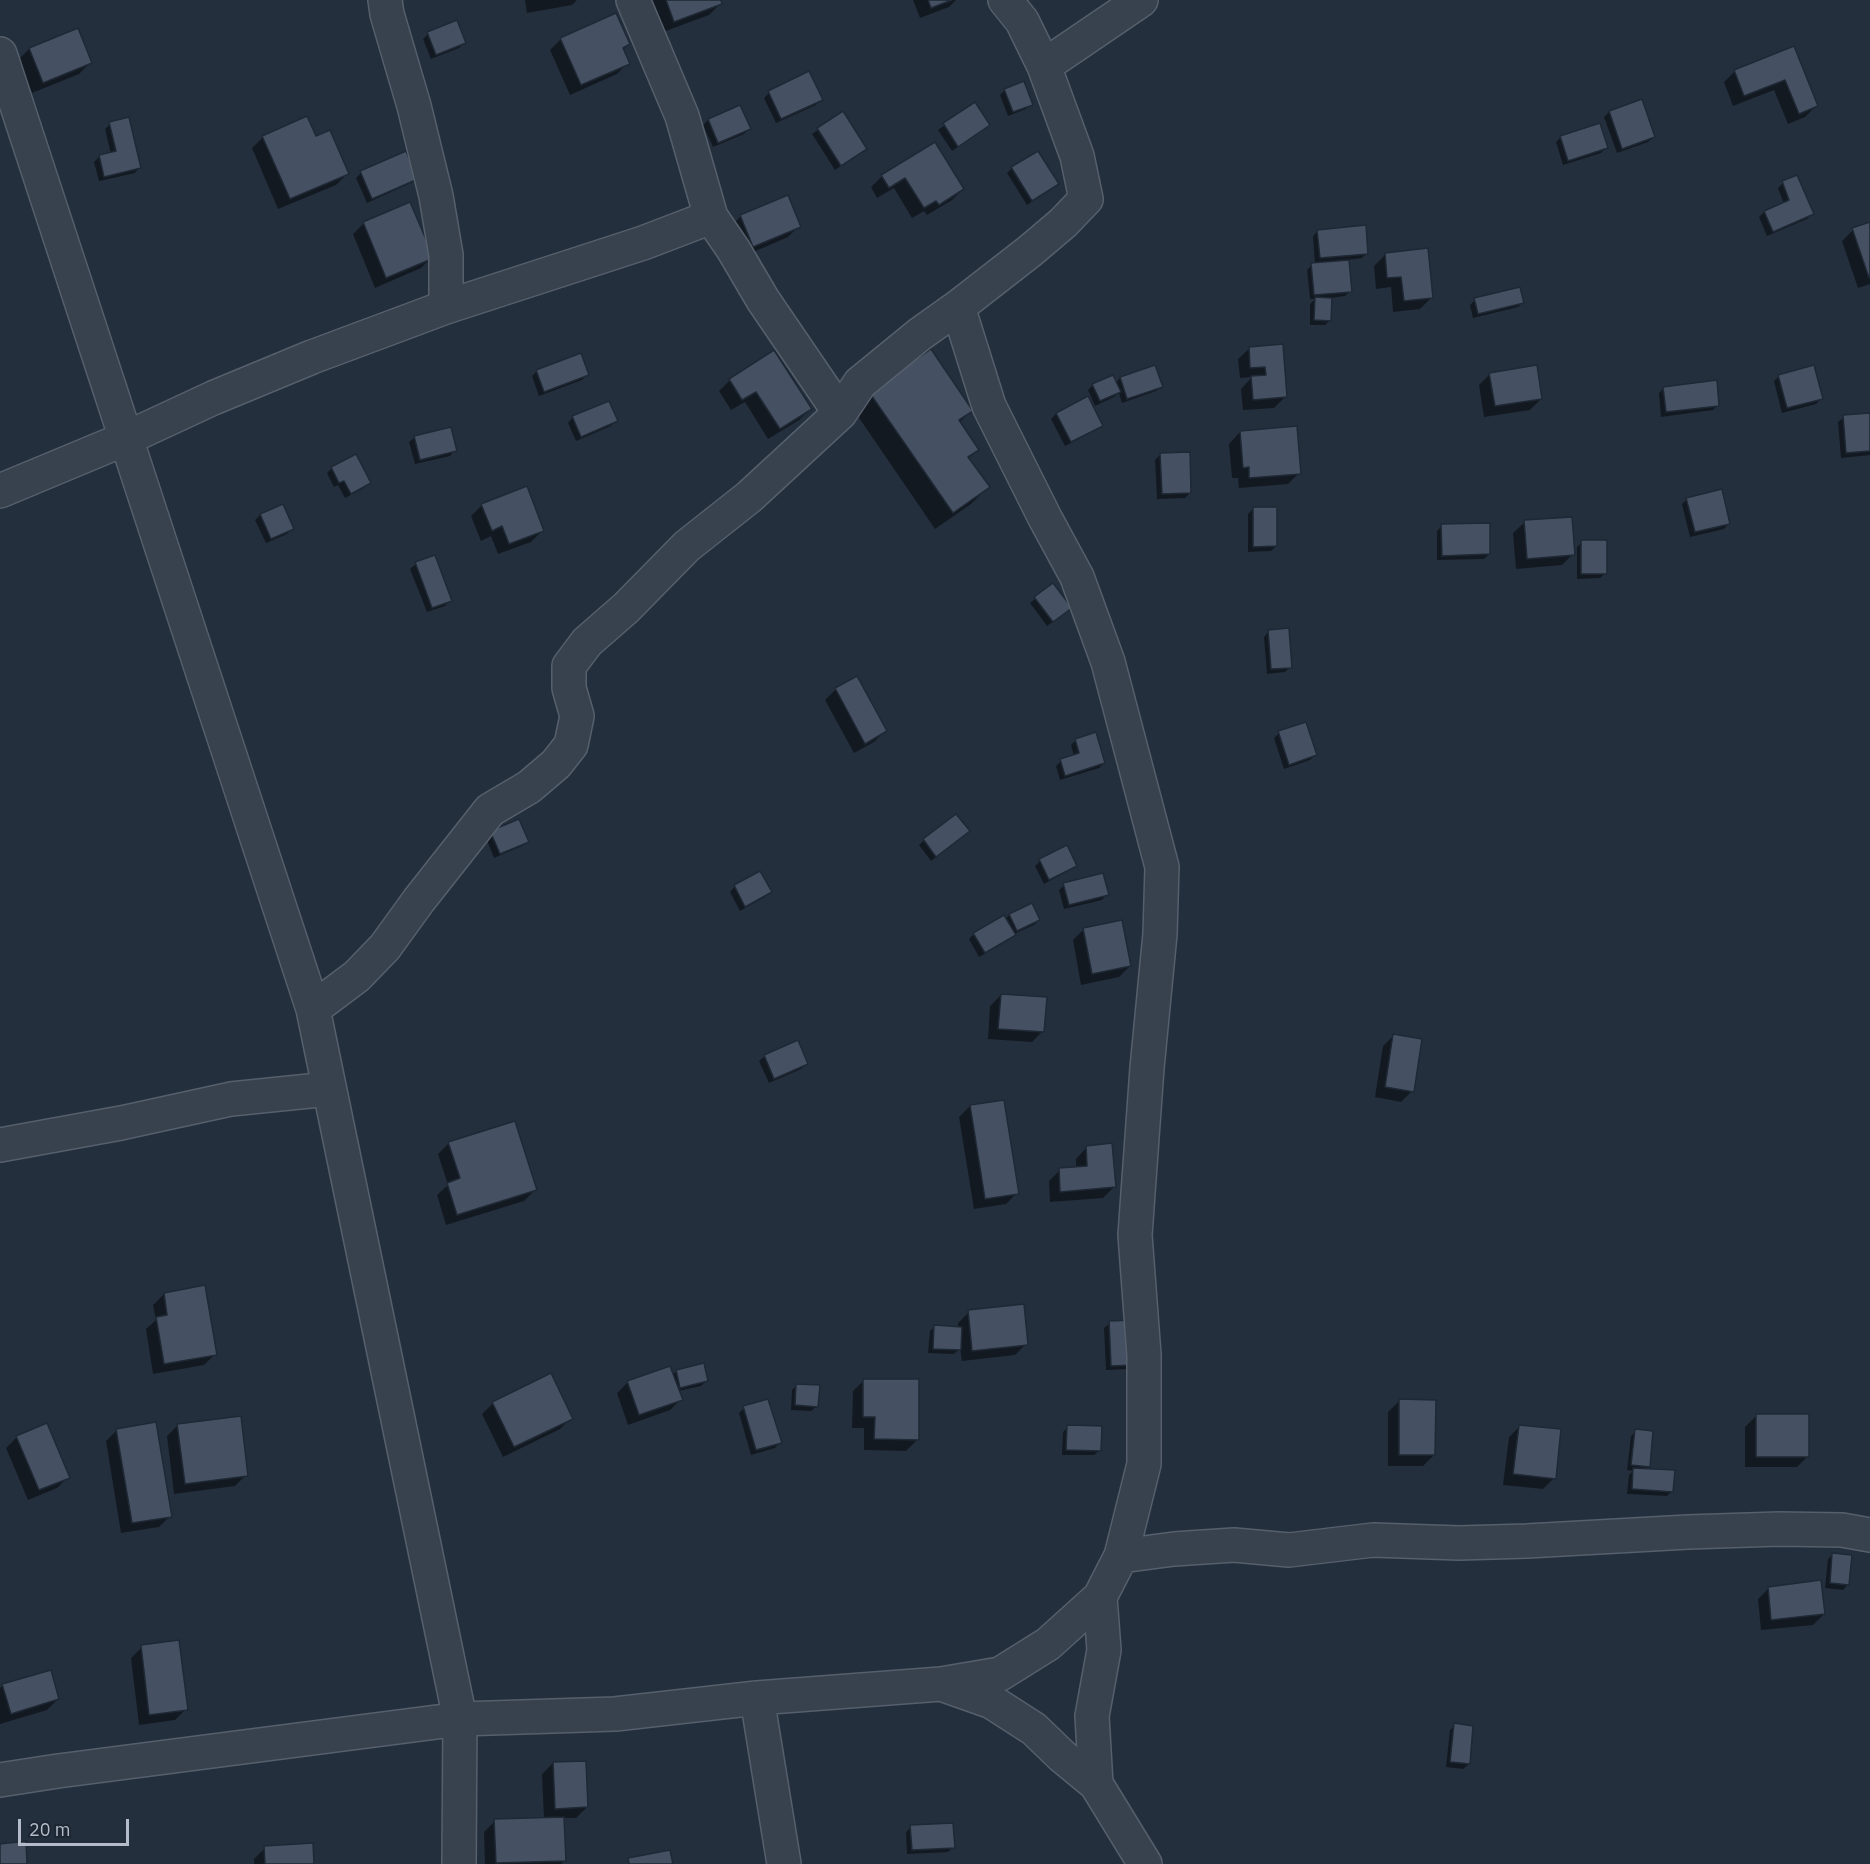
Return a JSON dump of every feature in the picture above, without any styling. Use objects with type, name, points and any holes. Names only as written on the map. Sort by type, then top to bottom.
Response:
[{"type":"street","points":[[385,0],[436,196],[446,255],[446,307]]},
{"type":"street","points":[[633,0],[682,116],[711,217],[763,300],[840,413]]},
{"type":"street","points":[[313,1009],[357,976],[385,947],[490,810],[530,787],[556,764],[571,745],[578,716],[569,688],[569,666],[587,642],[626,608],[687,546],[750,496],[840,413],[860,383],[920,334],[1030,251],[1063,223],[1086,199],[1077,156],[1044,66],[1022,21],[1005,0]]},
{"type":"street","points":[[1044,66],[1141,0]]},
{"type":"street","points":[[0,54],[313,1009],[460,1719],[459,1864]]},
{"type":"street","points":[[0,491],[279,371],[446,307],[643,243],[711,217]]},
{"type":"street","points":[[0,1780],[58,1770],[460,1719],[615,1714],[758,1698],[941,1684],[1000,1674],[1048,1644],[1100,1597],[1121,1556],[1144,1464],[1144,1355],[1135,1235],[1147,1068],[1160,934],[1162,867],[1108,662],[1077,577],[989,406],[958,307]]},
{"type":"street","points":[[0,1145],[121,1123],[231,1099],[329,1089]]},
{"type":"street","points":[[1121,1556],[1174,1549],[1234,1545],[1289,1550],[1373,1540],[1459,1543],[1745,1530],[1842,1530],[1870,1535]]},
{"type":"street","points":[[1096,1784],[1092,1716],[1104,1650],[1100,1597]]},
{"type":"street","points":[[941,1684],[992,1702],[1034,1729],[1096,1784],[1144,1864]]},
{"type":"street","points":[[758,1698],[784,1864]]},
{"type":"building","points":[[666,0],[721,0],[722,4],[674,22]]},
{"type":"building","points":[[928,0],[952,0],[931,8]]},
{"type":"building","points":[[616,13],[630,44],[623,48],[630,64],[581,85],[560,38]]},
{"type":"building","points":[[457,20],[466,43],[436,55],[427,32]]},
{"type":"building","points":[[78,28],[92,63],[43,83],[29,48]]},
{"type":"building","points":[[1794,46],[1818,106],[1799,114],[1785,80],[1744,96],[1734,70]]},
{"type":"building","points":[[809,71],[823,100],[781,119],[768,91]]},
{"type":"building","points":[[1024,81],[1033,105],[1013,112],[1004,89]]},
{"type":"building","points":[[1642,99],[1655,137],[1622,149],[1609,111]]},
{"type":"building","points":[[975,102],[990,125],[958,147],[943,123]]},
{"type":"building","points":[[740,105],[751,129],[718,143],[708,119]]},
{"type":"building","points":[[843,111],[867,149],[841,166],[817,128]]},
{"type":"building","points":[[307,116],[316,136],[330,130],[349,174],[290,199],[262,136]]},
{"type":"building","points":[[129,117],[141,168],[104,177],[99,155],[116,151],[109,122]]},
{"type":"building","points":[[1600,123],[1608,148],[1568,161],[1560,136]]},
{"type":"building","points":[[935,142],[964,189],[939,205],[936,201],[924,208],[905,178],[889,188],[881,175]]},
{"type":"building","points":[[406,151],[418,179],[372,199],[360,171]]},
{"type":"building","points":[[1038,151],[1059,184],[1032,201],[1011,167]]},
{"type":"building","points":[[1797,175],[1814,214],[1773,232],[1764,211],[1789,200],[1782,181]]},
{"type":"building","points":[[788,195],[801,227],[753,247],[740,215]]},
{"type":"building","points":[[410,202],[434,258],[386,278],[363,222]]},
{"type":"building","points":[[1870,222],[1870,278],[1869,278],[1852,228]]},
{"type":"building","points":[[1366,225],[1368,254],[1320,258],[1317,230]]},
{"type":"building","points":[[1428,248],[1433,298],[1404,301],[1401,277],[1387,278],[1385,253]]},
{"type":"building","points":[[1349,260],[1352,292],[1314,295],[1311,263]]},
{"type":"building","points":[[1520,287],[1524,303],[1478,314],[1474,298]]},
{"type":"building","points":[[1315,297],[1332,298],[1331,321],[1314,320]]},
{"type":"building","points":[[1283,344],[1287,397],[1253,400],[1251,376],[1266,375],[1265,367],[1250,368],[1249,347]]},
{"type":"building","points":[[931,349],[973,411],[959,420],[979,450],[968,457],[990,487],[953,513],[869,392]]},
{"type":"building","points":[[774,350],[812,409],[780,429],[756,392],[742,400],[729,379]]},
{"type":"building","points":[[581,353],[589,375],[544,392],[536,370]]},
{"type":"building","points":[[1155,365],[1163,387],[1127,399],[1120,377]]},
{"type":"building","points":[[1537,365],[1542,399],[1495,406],[1489,373]]},
{"type":"building","points":[[1814,365],[1823,399],[1787,408],[1778,375]]},
{"type":"building","points":[[1113,375],[1121,392],[1100,401],[1092,384]]},
{"type":"building","points":[[1717,380],[1719,406],[1666,412],[1663,387]]},
{"type":"building","points":[[1088,396],[1103,426],[1071,442],[1056,413]]},
{"type":"building","points":[[609,401],[618,421],[581,437],[572,416]]},
{"type":"building","points":[[1870,413],[1870,451],[1846,453],[1843,415]]},
{"type":"building","points":[[1297,426],[1301,474],[1249,478],[1249,467],[1243,468],[1240,431]]},
{"type":"building","points":[[451,427],[457,451],[420,460],[414,436]]},
{"type":"building","points":[[1190,452],[1191,493],[1162,494],[1160,453]]},
{"type":"building","points":[[356,454],[371,483],[351,494],[344,481],[339,483],[331,467]]},
{"type":"building","points":[[527,486],[544,531],[509,544],[502,526],[492,531],[481,504]]},
{"type":"building","points":[[1722,489],[1730,524],[1695,532],[1686,498]]},
{"type":"building","points":[[283,504],[294,529],[271,539],[260,514]]},
{"type":"building","points":[[1253,507],[1277,507],[1277,546],[1253,547]]},
{"type":"building","points":[[1572,517],[1575,555],[1527,559],[1524,520]]},
{"type":"building","points":[[1490,523],[1490,554],[1442,556],[1441,524]]},
{"type":"building","points":[[1581,540],[1607,540],[1607,574],[1581,574]]},
{"type":"building","points":[[435,555],[452,601],[432,608],[415,562]]},
{"type":"building","points":[[1053,583],[1072,608],[1053,622],[1034,597]]},
{"type":"building","points":[[1289,628],[1292,668],[1271,669],[1268,630]]},
{"type":"building","points":[[857,676],[887,731],[865,744],[835,688]]},
{"type":"building","points":[[1306,722],[1317,755],[1289,765],[1278,731]]},
{"type":"building","points":[[1096,732],[1105,763],[1065,776],[1060,759],[1079,753],[1075,739]]},
{"type":"building","points":[[956,814],[970,831],[936,857],[923,839]]},
{"type":"building","points":[[519,819],[529,842],[500,854],[490,831]]},
{"type":"building","points":[[1067,845],[1077,866],[1049,880],[1039,859]]},
{"type":"building","points":[[760,871],[772,892],[745,907],[734,885]]},
{"type":"building","points":[[1103,873],[1109,895],[1069,905],[1063,883]]},
{"type":"building","points":[[1032,903],[1040,920],[1017,931],[1009,914]]},
{"type":"building","points":[[1004,915],[1016,935],[985,953],[973,933]]},
{"type":"building","points":[[1122,920],[1131,966],[1092,974],[1083,928]]},
{"type":"building","points":[[1001,994],[1047,997],[1044,1032],[998,1029]]},
{"type":"building","points":[[1393,1034],[1422,1039],[1414,1092],[1385,1087]]},
{"type":"building","points":[[798,1040],[808,1064],[774,1079],[764,1055]]},
{"type":"building","points":[[1004,1100],[1019,1194],[985,1199],[970,1105]]},
{"type":"building","points":[[515,1121],[537,1190],[457,1215],[447,1183],[460,1178],[448,1142]]},
{"type":"building","points":[[1112,1143],[1116,1187],[1060,1192],[1059,1168],[1087,1166],[1086,1146]]},
{"type":"building","points":[[205,1285],[217,1355],[164,1364],[156,1317],[167,1315],[164,1293]]},
{"type":"building","points":[[1024,1304],[1028,1345],[972,1351],[968,1310]]},
{"type":"building","points":[[1133,1320],[1135,1365],[1111,1366],[1109,1321]]},
{"type":"building","points":[[934,1325],[962,1327],[961,1350],[933,1349]]},
{"type":"building","points":[[704,1363],[708,1381],[680,1388],[676,1370]]},
{"type":"building","points":[[670,1366],[683,1400],[639,1415],[627,1381]]},
{"type":"building","points":[[551,1373],[573,1419],[514,1447],[492,1402]]},
{"type":"building","points":[[863,1379],[919,1379],[919,1440],[874,1439],[875,1417],[863,1417]]},
{"type":"building","points":[[796,1384],[820,1385],[818,1407],[795,1405]]},
{"type":"building","points":[[768,1399],[782,1443],[756,1450],[743,1406]]},
{"type":"building","points":[[1399,1399],[1436,1400],[1435,1455],[1399,1455]]},
{"type":"building","points":[[1756,1414],[1809,1414],[1809,1457],[1756,1457]]},
{"type":"building","points":[[241,1416],[248,1476],[185,1484],[177,1424]]},
{"type":"building","points":[[156,1422],[172,1517],[132,1523],[116,1429]]},
{"type":"building","points":[[47,1423],[70,1478],[39,1490],[16,1436]]},
{"type":"building","points":[[1067,1425],[1102,1426],[1101,1451],[1066,1450]]},
{"type":"building","points":[[1519,1425],[1561,1429],[1556,1479],[1513,1474]]},
{"type":"building","points":[[1635,1429],[1653,1431],[1650,1467],[1631,1465]]},
{"type":"building","points":[[1633,1468],[1675,1470],[1673,1492],[1632,1489]]},
{"type":"building","points":[[1832,1553],[1852,1555],[1849,1585],[1830,1583]]},
{"type":"building","points":[[1821,1580],[1825,1614],[1771,1620],[1768,1587]]},
{"type":"building","points":[[179,1640],[188,1710],[149,1715],[141,1645]]},
{"type":"building","points":[[51,1670],[59,1699],[11,1714],[2,1684]]},
{"type":"building","points":[[1454,1723],[1473,1726],[1470,1764],[1450,1762]]},
{"type":"building","points":[[586,1761],[588,1807],[555,1809],[553,1762]]},
{"type":"building","points":[[564,1817],[566,1861],[496,1863],[494,1819]]},
{"type":"building","points":[[953,1823],[955,1848],[912,1850],[910,1825]]},
{"type":"building","points":[[26,1841],[27,1864],[0,1864],[0,1844]]},
{"type":"building","points":[[313,1843],[314,1864],[265,1864],[264,1846]]},
{"type":"building","points":[[670,1850],[673,1864],[629,1864],[628,1858]]}]
